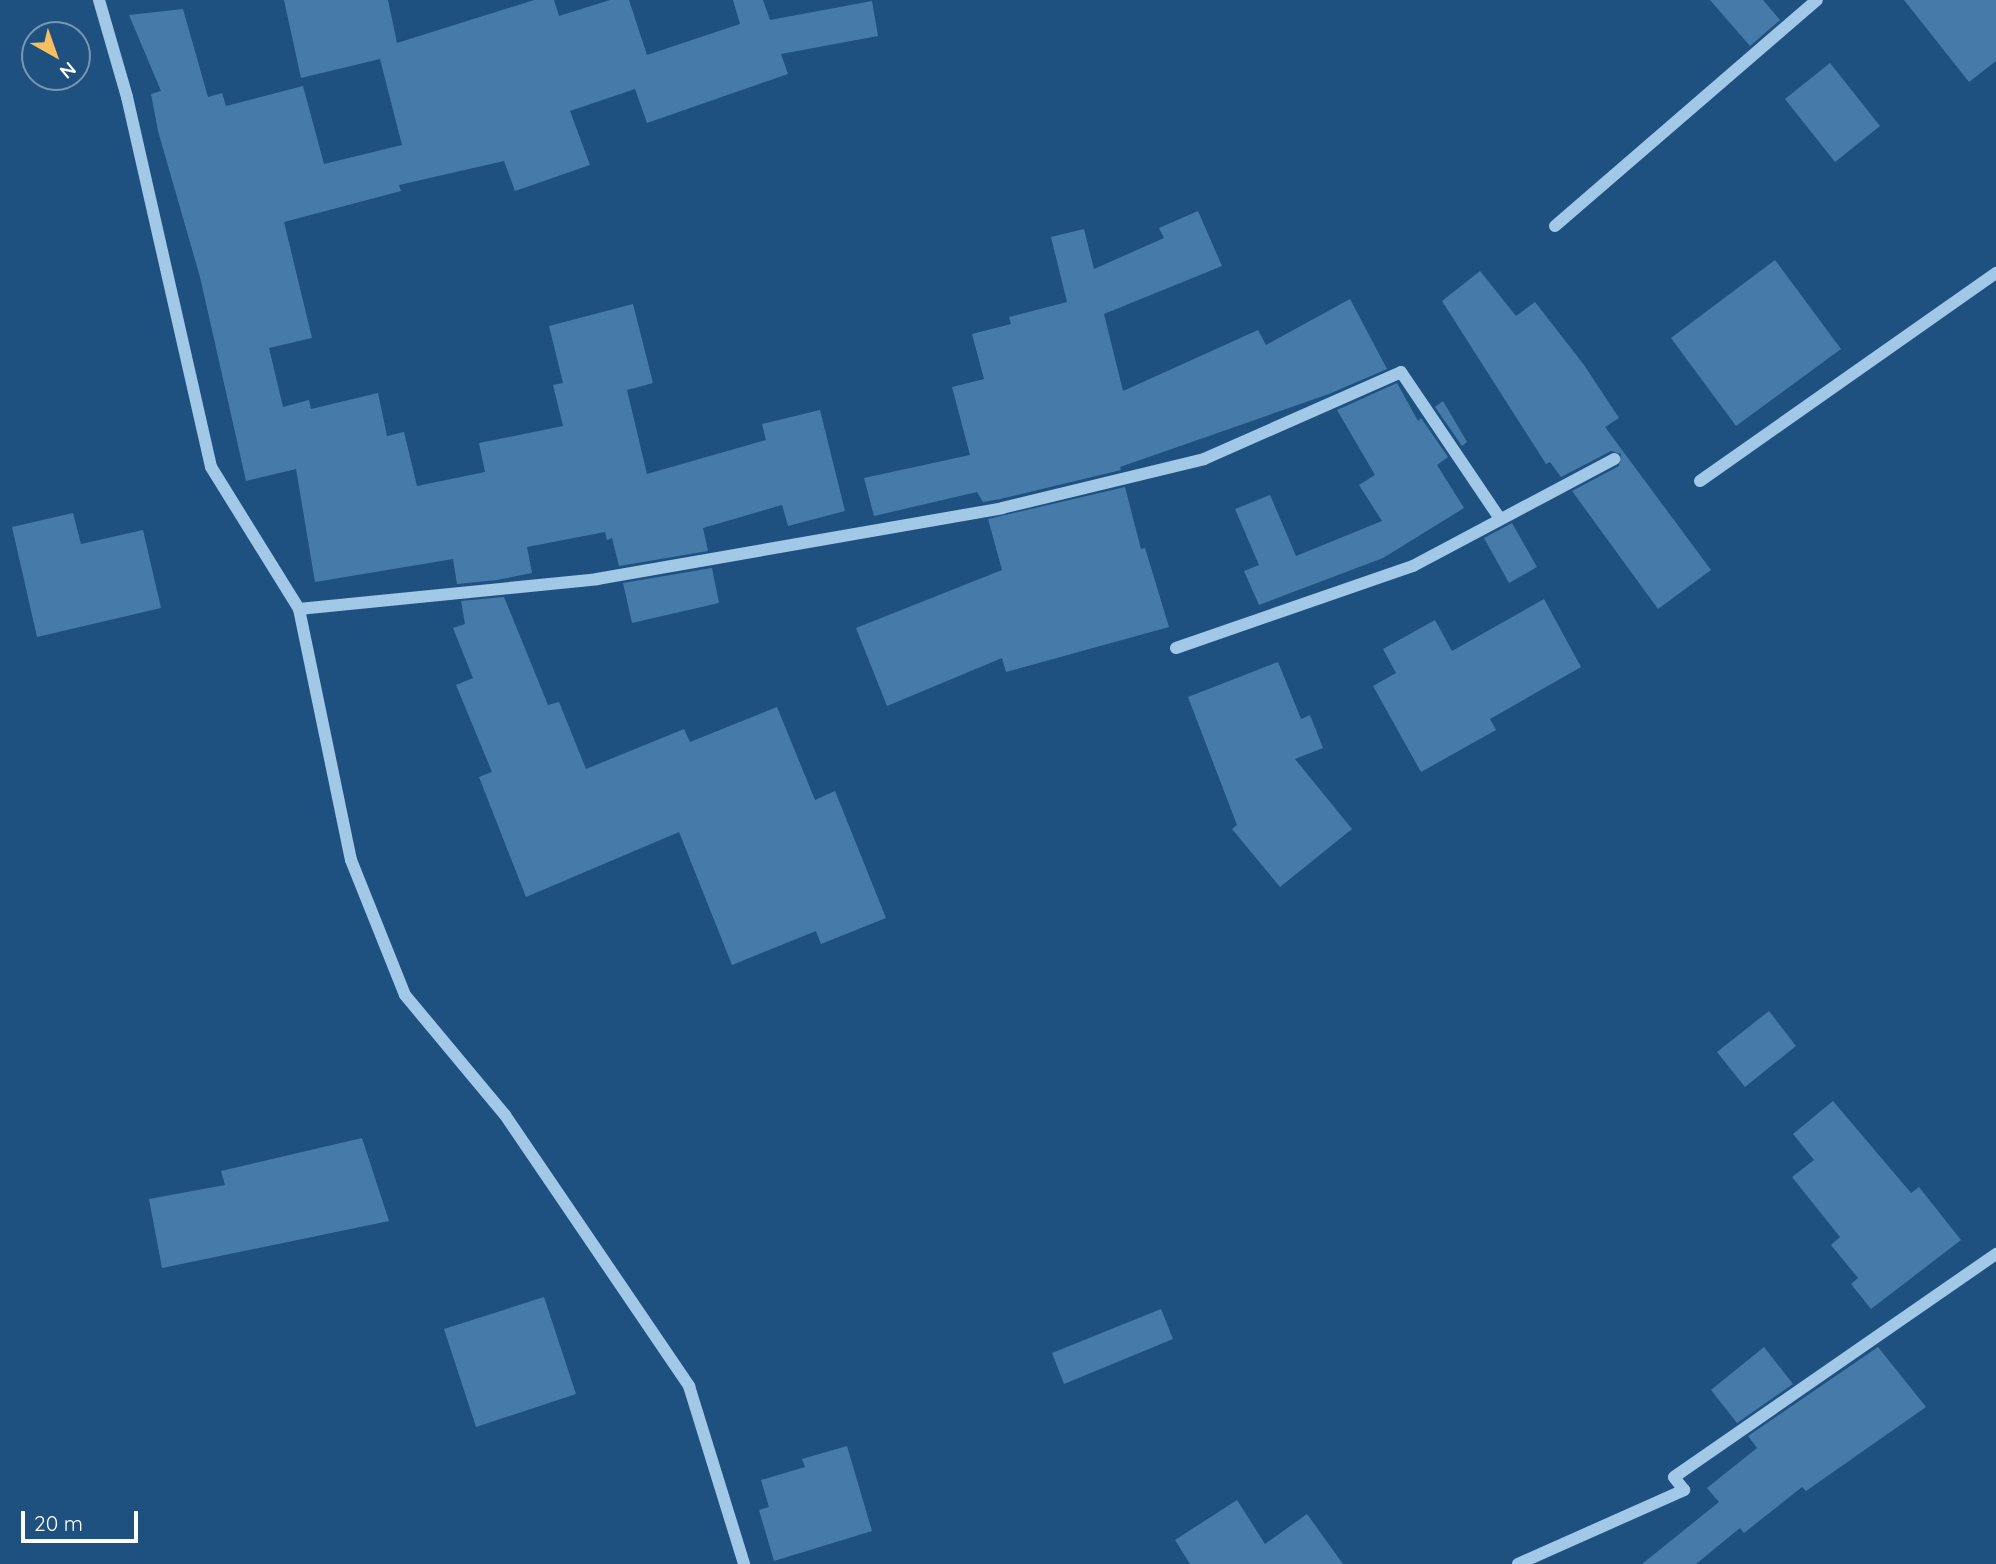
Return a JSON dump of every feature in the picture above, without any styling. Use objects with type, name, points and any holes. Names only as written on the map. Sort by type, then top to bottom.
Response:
[{"type":"street","points":[[99,0],[127,97],[211,467],[299,610],[351,860],[405,995],[505,1115],[689,1386],[744,1564]]},
{"type":"street","points":[[1555,226],[1817,0]]},
{"type":"street","points":[[1700,481],[1996,273]]},
{"type":"street","points":[[299,610],[597,579],[1002,508],[1204,459],[1401,372],[1500,519]]},
{"type":"street","points":[[1176,648],[1413,566],[1614,459]]},
{"type":"street","points":[[1518,1564],[1684,1490],[1674,1477],[1996,1254]]},
{"type":"building","points":[[284,0],[388,0],[397,43],[534,0],[554,0],[559,16],[610,0],[629,0],[647,55],[740,24],[733,0],[763,0],[770,20],[872,1],[878,36],[781,54],[788,74],[647,123],[635,89],[570,111],[590,165],[515,191],[504,161],[399,185],[401,191],[284,222],[312,338],[269,348],[283,407],[309,400],[311,409],[378,393],[387,436],[404,432],[417,486],[485,472],[479,443],[563,426],[553,385],[563,383],[549,326],[633,304],[653,383],[627,390],[647,474],[766,440],[762,424],[820,410],[845,511],[788,526],[782,505],[703,528],[708,551],[619,566],[612,538],[607,540],[605,532],[527,547],[532,573],[497,580],[457,584],[453,559],[315,582],[296,469],[246,481],[200,277],[158,131],[151,94],[161,91],[129,15],[183,9],[208,97],[222,93],[226,106],[303,86],[324,164],[402,145],[380,59],[301,78]]},
{"type":"building","points":[[1710,0],[1763,0],[1780,20],[1750,46]]},
{"type":"building","points":[[1904,0],[1996,0],[1996,61],[1969,82]]},
{"type":"building","points":[[1830,63],[1880,126],[1835,162],[1785,99]]},
{"type":"building","points":[[1198,211],[1222,266],[1104,314],[1123,391],[1258,330],[1266,345],[1350,299],[1387,369],[1329,394],[1120,467],[1121,470],[1000,499],[983,502],[977,492],[874,516],[864,478],[970,455],[952,387],[984,379],[972,334],[1011,324],[1009,317],[1067,302],[1051,237],[1084,229],[1094,269],[1164,238],[1159,228]]},
{"type":"building","points":[[1775,260],[1841,349],[1736,426],[1671,338]]},
{"type":"building","points":[[1480,271],[1516,316],[1535,302],[1584,365],[1619,418],[1605,427],[1711,570],[1658,609],[1572,491],[1619,466],[1621,454],[1611,451],[1561,477],[1550,462],[1546,464],[1442,301]]},
{"type":"building","points":[[1397,383],[1418,421],[1421,418],[1448,457],[1437,465],[1464,508],[1383,558],[1259,605],[1244,571],[1259,565],[1235,509],[1270,495],[1296,556],[1382,521],[1359,485],[1375,475],[1337,410]]},
{"type":"building","points":[[1443,401],[1467,442],[1462,446],[1435,407]]},
{"type":"building","points":[[1125,487],[1141,549],[1145,548],[1169,627],[1006,672],[1002,658],[887,706],[856,628],[1002,570],[988,519]]},
{"type":"building","points":[[73,513],[81,544],[143,530],[161,608],[37,637],[12,527]]},
{"type":"building","points":[[1512,523],[1537,567],[1509,583],[1484,538]]},
{"type":"building","points":[[712,568],[719,603],[632,623],[623,583]]},
{"type":"building","points":[[504,597],[548,705],[559,702],[586,769],[684,729],[690,742],[777,707],[815,800],[835,791],[886,918],[821,944],[816,931],[732,965],[679,832],[526,897],[479,777],[492,772],[456,685],[473,678],[453,628],[465,624],[461,601]]},
{"type":"building","points":[[1544,599],[1581,667],[1490,719],[1496,730],[1421,772],[1373,686],[1396,673],[1383,649],[1435,620],[1452,651]]},
{"type":"building","points":[[1278,662],[1301,719],[1310,715],[1323,748],[1295,759],[1352,829],[1280,887],[1232,829],[1237,825],[1188,697]]},
{"type":"building","points":[[1769,1011],[1796,1046],[1745,1087],[1717,1052]]},
{"type":"building","points":[[1833,1101],[1911,1193],[1919,1187],[1961,1240],[1871,1309],[1851,1284],[1858,1278],[1831,1245],[1840,1237],[1792,1177],[1814,1160],[1793,1134]]},
{"type":"building","points":[[362,1138],[389,1221],[162,1268],[149,1199],[225,1185],[221,1171]]},
{"type":"building","points":[[544,1297],[576,1394],[476,1427],[444,1329]]},
{"type":"building","points":[[1161,1309],[1173,1339],[1064,1384],[1052,1353]]},
{"type":"building","points":[[1764,1347],[1793,1384],[1737,1423],[1711,1390]]},
{"type":"building","points":[[1878,1347],[1926,1407],[1806,1491],[1802,1487],[1744,1533],[1740,1528],[1696,1564],[1642,1564],[1719,1502],[1707,1488],[1757,1448],[1748,1436]]},
{"type":"building","points":[[847,1446],[872,1531],[774,1561],[759,1510],[769,1507],[761,1480],[805,1467],[802,1459]]},
{"type":"building","points":[[1237,1500],[1265,1544],[1307,1514],[1343,1564],[1190,1564],[1175,1540]]}]
